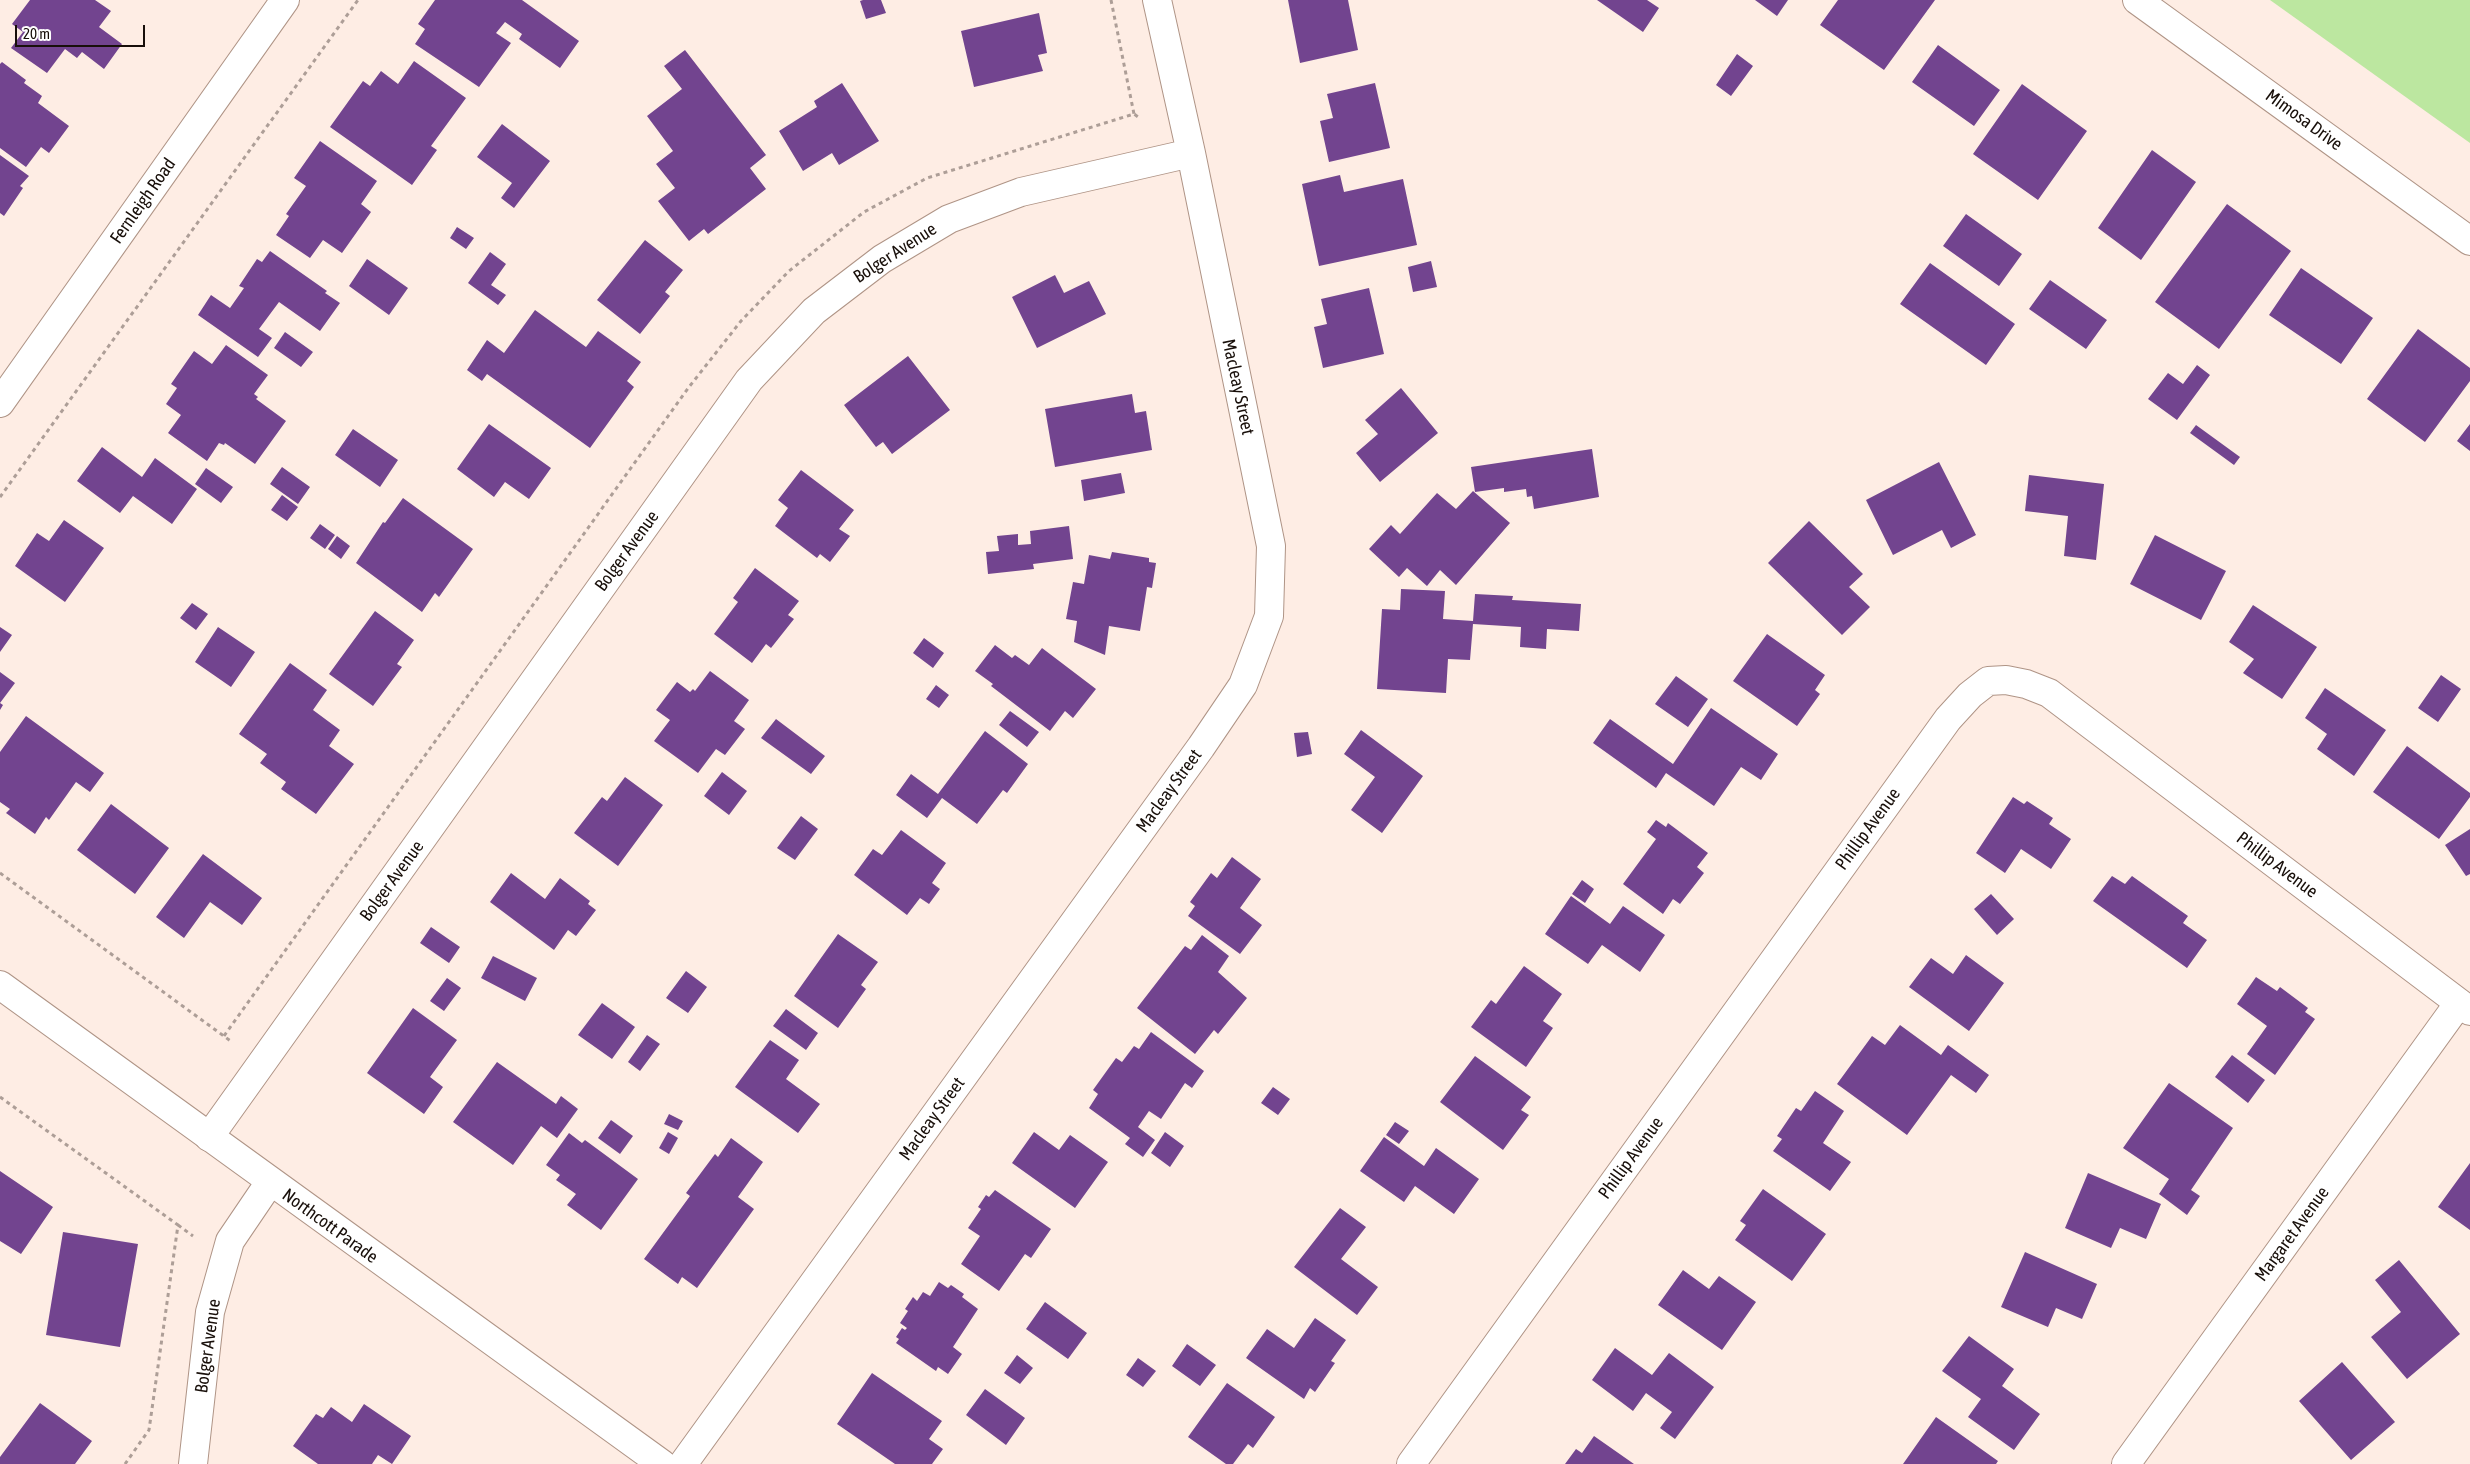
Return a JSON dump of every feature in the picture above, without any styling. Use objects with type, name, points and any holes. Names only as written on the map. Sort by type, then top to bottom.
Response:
[{"type":"street","name":"Fernleigh Road","points":[[0,403],[285,0]]},
{"type":"street","name":"Macleay Street","points":[[683,1464],[1201,747],[1243,685],[1269,616],[1271,546],[1191,153],[1157,0]]},
{"type":"street","name":"Mimosa Drive","points":[[2137,0],[2470,241]]},
{"type":"street","name":"Bolger Avenue","points":[[209,1137],[750,380],[814,311],[882,259],[949,219],[1021,192],[1191,153]]},
{"type":"street","name":"Phillip Avenue","points":[[1411,1464],[1948,719],[1970,696],[1988,681],[2006,680],[2026,684],[2049,693],[2464,1007]]},
{"type":"street","name":"Northcott Parade","points":[[0,985],[662,1464]]},
{"type":"street","name":"Margaret Avenue","points":[[2126,1464],[2464,1007]]},
{"type":"street","name":"Bolger Avenue","points":[[193,1464],[210,1312],[230,1241],[270,1182]]},
{"type":"path","points":[[0,497],[358,0]]},
{"type":"path","points":[[1111,0],[1134,114]]},
{"type":"path","points":[[0,873],[239,1048]]},
{"type":"path","points":[[0,1097],[193,1236]]},
{"type":"path","points":[[125,1464],[149,1430],[178,1225]]},
{"type":"green space","points":[[2270,0],[2470,0],[2470,143]]},
{"type":"building","points":[[30,0],[95,0],[111,11],[99,27],[122,44],[104,69],[82,52],[77,58],[65,49],[47,73],[11,48],[23,32],[12,24]]},
{"type":"building","points":[[435,0],[522,0],[579,41],[560,68],[519,39],[522,34],[505,22],[496,33],[511,43],[479,87],[415,44],[425,29],[418,24]]},
{"type":"building","points":[[881,0],[886,13],[866,19],[860,1]]},
{"type":"building","points":[[1288,0],[1348,0],[1358,50],[1300,63]]},
{"type":"building","points":[[1597,0],[1647,0],[1659,8],[1643,32]]},
{"type":"building","points":[[1755,0],[1788,0],[1777,16]]},
{"type":"building","points":[[1838,0],[1935,0],[1884,70],[1820,25]]},
{"type":"building","points":[[1039,13],[1047,53],[1038,55],[1043,71],[974,87],[961,31]]},
{"type":"building","points":[[1938,45],[2000,90],[1974,126],[1912,82]]},
{"type":"building","points":[[685,50],[766,155],[750,168],[766,189],[708,234],[704,229],[689,241],[658,201],[675,188],[656,164],[673,151],[647,116],[682,89],[664,66]]},
{"type":"building","points":[[1737,54],[1753,66],[1731,96],[1716,85]]},
{"type":"building","points":[[414,61],[466,98],[431,146],[437,150],[412,185],[330,127],[363,81],[370,86],[381,71],[398,84]]},
{"type":"building","points":[[2,62],[26,80],[24,83],[42,96],[38,103],[69,126],[49,153],[41,147],[26,167],[0,148],[0,64]]},
{"type":"building","points":[[842,83],[879,141],[839,165],[832,153],[803,171],[779,131],[817,107],[814,101]]},
{"type":"building","points":[[1375,83],[1390,148],[1329,162],[1320,121],[1333,118],[1327,94]]},
{"type":"building","points":[[2022,84],[2087,131],[2038,200],[1973,154]]},
{"type":"building","points":[[502,124],[550,161],[514,208],[501,198],[512,183],[477,157]]},
{"type":"building","points":[[320,141],[377,181],[361,204],[371,212],[342,253],[323,240],[310,258],[276,235],[289,216],[286,214],[306,186],[294,178]]},
{"type":"building","points":[[2152,150],[2196,182],[2141,260],[2098,228]]},
{"type":"building","points":[[0,155],[29,176],[20,186],[23,188],[4,216],[0,213]]},
{"type":"building","points":[[1340,175],[1344,192],[1403,179],[1417,245],[1319,266],[1302,184]]},
{"type":"building","points":[[2227,204],[2291,251],[2219,349],[2155,302]]},
{"type":"building","points":[[1966,214],[2022,254],[1999,286],[1943,246]]},
{"type":"building","points":[[457,227],[474,238],[466,249],[450,238]]},
{"type":"building","points":[[645,240],[683,270],[665,292],[670,296],[640,334],[597,300]]},
{"type":"building","points":[[270,251],[327,291],[325,293],[340,303],[320,331],[279,302],[259,329],[272,338],[258,357],[198,315],[211,295],[230,308],[244,288],[239,286],[257,259],[262,262]]},
{"type":"building","points":[[490,252],[506,264],[491,285],[506,295],[498,305],[468,283]]},
{"type":"building","points":[[367,259],[408,288],[389,315],[349,286]]},
{"type":"building","points":[[1431,261],[1437,287],[1413,292],[1408,267]]},
{"type":"building","points":[[1930,263],[2015,324],[1986,365],[1900,304]]},
{"type":"building","points":[[2301,268],[2373,318],[2341,364],[2269,315]]},
{"type":"building","points":[[1055,275],[1064,293],[1089,281],[1106,314],[1037,348],[1012,297]]},
{"type":"building","points":[[2050,280],[2107,320],[2086,349],[2029,309]]},
{"type":"building","points":[[1369,288],[1384,354],[1323,368],[1314,327],[1327,324],[1321,299]]},
{"type":"building","points":[[535,310],[586,347],[598,331],[641,362],[627,381],[634,387],[590,448],[487,374],[482,381],[467,370],[487,340],[504,353]]},
{"type":"building","points":[[2418,329],[2470,368],[2470,381],[2425,442],[2367,399]]},
{"type":"building","points":[[285,332],[313,352],[301,367],[274,348]]},
{"type":"building","points":[[226,345],[268,375],[254,394],[258,397],[256,399],[286,421],[255,464],[225,443],[224,445],[219,443],[207,461],[168,433],[181,415],[166,404],[177,388],[171,384],[194,351],[212,364]]},
{"type":"building","points":[[908,356],[950,410],[892,454],[883,442],[876,447],[844,405]]},
{"type":"building","points":[[2197,365],[2210,375],[2177,420],[2148,399],[2168,373],[2183,384]]},
{"type":"building","points":[[1401,388],[1438,433],[1380,482],[1356,453],[1378,434],[1365,420]]},
{"type":"building","points":[[1132,394],[1135,413],[1146,411],[1152,450],[1055,467],[1045,409]]},
{"type":"building","points":[[489,424],[551,468],[529,499],[505,482],[494,497],[457,469]]},
{"type":"building","points":[[2470,424],[2470,451],[2457,441]]},
{"type":"building","points":[[2196,425],[2240,457],[2234,465],[2190,433]]},
{"type":"building","points":[[353,429],[398,460],[380,487],[335,455]]},
{"type":"building","points":[[102,447],[142,477],[155,458],[197,489],[172,524],[133,496],[120,513],[77,481]]},
{"type":"building","points":[[1592,449],[1599,497],[1534,509],[1532,496],[1527,497],[1526,489],[1504,492],[1504,488],[1475,492],[1471,467]]},
{"type":"building","points":[[1939,462],[1976,535],[1951,548],[1942,530],[1893,555],[1866,500]]},
{"type":"building","points":[[282,467],[310,487],[298,504],[270,484]]},
{"type":"building","points":[[206,468],[233,487],[221,503],[195,484]]},
{"type":"building","points":[[801,470],[854,510],[839,529],[850,536],[830,562],[820,554],[817,558],[775,526],[788,508],[778,500]]},
{"type":"building","points":[[1121,473],[1125,493],[1084,501],[1081,480]]},
{"type":"building","points":[[2029,475],[2104,484],[2096,560],[2064,556],[2068,516],[2025,511]]},
{"type":"building","points":[[1473,491],[1510,523],[1456,585],[1440,570],[1427,586],[1407,568],[1399,577],[1369,549],[1391,525],[1400,534],[1437,493],[1456,509]]},
{"type":"building","points":[[282,495],[298,507],[287,521],[271,510]]},
{"type":"building","points":[[403,498],[473,549],[439,597],[435,593],[422,612],[356,563],[383,522],[385,523]]},
{"type":"building","points":[[64,520],[104,548],[65,602],[15,566],[37,533],[49,541]]},
{"type":"building","points":[[1809,521],[1863,574],[1849,587],[1870,607],[1842,635],[1768,563]]},
{"type":"building","points":[[320,524],[335,535],[325,549],[310,538]]},
{"type":"building","points":[[1069,526],[1073,559],[1033,564],[1034,569],[988,574],[986,552],[999,551],[997,536],[1018,534],[1018,545],[1031,544],[1030,531]]},
{"type":"building","points":[[2155,535],[2226,571],[2201,620],[2130,584]]},
{"type":"building","points":[[337,536],[350,546],[341,559],[328,549]]},
{"type":"building","points":[[1112,552],[1149,558],[1149,562],[1156,563],[1152,588],[1147,587],[1140,631],[1109,626],[1105,655],[1074,642],[1077,621],[1066,619],[1073,582],[1084,584],[1089,555],[1110,559]]},
{"type":"building","points":[[755,568],[799,601],[788,615],[794,619],[771,648],[766,644],[752,663],[714,634],[738,602],[733,598]]},
{"type":"building","points":[[1401,589],[1445,591],[1443,619],[1473,621],[1475,594],[1513,596],[1512,600],[1581,604],[1579,631],[1547,629],[1546,649],[1520,647],[1521,627],[1473,624],[1470,660],[1448,659],[1446,693],[1377,689],[1382,609],[1400,610]]},
{"type":"building","points":[[192,603],[208,614],[196,630],[180,618]]},
{"type":"building","points":[[2253,605],[2317,647],[2282,699],[2243,673],[2254,659],[2229,642]]},
{"type":"building","points":[[375,611],[414,640],[397,664],[402,667],[373,706],[329,674]]},
{"type":"building","points":[[0,627],[12,635],[0,652]]},
{"type":"building","points":[[218,627],[255,652],[231,687],[195,662]]},
{"type":"building","points":[[1767,634],[1825,675],[1815,690],[1820,694],[1797,726],[1733,681]]},
{"type":"building","points":[[924,638],[944,653],[933,668],[913,653]]},
{"type":"building","points":[[995,645],[1012,658],[1015,655],[1029,665],[1042,648],[1096,689],[1073,718],[1065,711],[1050,731],[991,686],[993,684],[975,671]]},
{"type":"building","points":[[290,663],[327,690],[313,710],[340,730],[329,746],[354,764],[316,814],[281,789],[286,782],[260,763],[267,754],[239,734]]},
{"type":"building","points":[[710,671],[749,700],[734,721],[745,729],[725,755],[716,749],[698,773],[654,741],[670,720],[656,710],[677,682],[690,692],[693,689],[695,691]]},
{"type":"building","points":[[0,672],[15,683],[0,703]]},
{"type":"building","points":[[2441,675],[2461,689],[2438,722],[2418,708]]},
{"type":"building","points":[[1676,676],[1708,699],[1688,727],[1655,704]]},
{"type":"building","points":[[936,685],[949,695],[939,708],[926,699]]},
{"type":"building","points":[[2325,688],[2386,730],[2354,776],[2317,749],[2327,734],[2305,718]]},
{"type":"building","points":[[1711,708],[1778,754],[1761,780],[1741,767],[1714,806],[1666,773],[1656,788],[1593,743],[1610,719],[1673,764]]},
{"type":"building","points":[[1010,711],[1039,732],[1027,747],[999,725]]},
{"type":"building","points":[[26,716],[104,773],[90,792],[76,782],[49,820],[46,817],[35,834],[6,813],[10,809],[0,802],[0,752]]},
{"type":"building","points":[[776,719],[825,756],[811,774],[761,738]]},
{"type":"building","points":[[1361,730],[1423,776],[1382,833],[1351,810],[1375,777],[1344,754]]},
{"type":"building","points":[[985,731],[1028,764],[1007,793],[1003,790],[977,824],[942,798],[927,818],[896,795],[911,774],[938,794]]},
{"type":"building","points":[[1308,732],[1312,754],[1297,757],[1294,733]]},
{"type":"building","points":[[2407,746],[2470,793],[2470,797],[2439,839],[2373,792]]},
{"type":"building","points":[[722,772],[747,791],[729,815],[704,796]]},
{"type":"building","points":[[625,777],[663,805],[618,866],[574,833],[602,797],[607,801]]},
{"type":"building","points":[[2013,797],[2024,804],[2027,801],[2053,818],[2049,824],[2071,839],[2051,869],[2021,849],[2005,873],[1976,853]]},
{"type":"building","points":[[111,804],[169,848],[135,894],[77,850]]},
{"type":"building","points":[[801,816],[818,829],[795,860],[777,848]]},
{"type":"building","points":[[1656,820],[1666,827],[1668,823],[1708,853],[1697,867],[1704,873],[1680,904],[1673,899],[1663,914],[1623,884],[1656,839],[1647,832]]},
{"type":"building","points":[[2470,829],[2470,874],[2466,876],[2445,845]]},
{"type":"building","points":[[901,830],[946,863],[932,883],[940,889],[929,904],[920,898],[907,915],[854,875],[873,849],[882,855]]},
{"type":"building","points":[[203,854],[262,898],[242,925],[210,902],[184,938],[156,917]]},
{"type":"building","points":[[1232,857],[1261,879],[1240,908],[1262,925],[1240,954],[1188,916],[1195,906],[1190,902],[1211,873],[1217,878]]},
{"type":"building","points":[[511,873],[545,899],[560,878],[590,901],[588,904],[596,910],[576,936],[568,930],[554,950],[490,902]]},
{"type":"building","points":[[2112,876],[2125,884],[2132,876],[2188,916],[2183,923],[2207,940],[2187,968],[2093,901]]},
{"type":"building","points":[[1582,880],[1594,889],[1585,903],[1572,894]]},
{"type":"building","points":[[1991,894],[2014,919],[1997,935],[1974,909]]},
{"type":"building","points":[[1571,896],[1610,924],[1623,906],[1665,935],[1640,972],[1602,945],[1588,964],[1545,934]]},
{"type":"building","points":[[431,927],[460,947],[449,963],[420,943]]},
{"type":"building","points":[[838,934],[878,962],[861,985],[866,989],[838,1028],[794,996]]},
{"type":"building","points":[[1202,935],[1229,956],[1218,972],[1247,998],[1218,1034],[1214,1030],[1195,1054],[1137,1008],[1185,946],[1191,950]]},
{"type":"building","points":[[1966,955],[2004,983],[1969,1031],[1909,987],[1931,958],[1953,974]]},
{"type":"building","points":[[493,956],[537,978],[525,1001],[481,978]]},
{"type":"building","points":[[1524,966],[1562,994],[1543,1021],[1553,1028],[1526,1067],[1471,1027],[1491,1000],[1496,1004]]},
{"type":"building","points":[[686,971],[707,987],[688,1013],[666,998]]},
{"type":"building","points":[[2256,977],[2277,991],[2280,987],[2308,1008],[2305,1012],[2315,1019],[2275,1075],[2247,1054],[2267,1026],[2237,1004]]},
{"type":"building","points":[[447,978],[461,988],[444,1011],[430,1001]]},
{"type":"building","points":[[602,1003],[635,1027],[612,1059],[578,1035]]},
{"type":"building","points":[[413,1008],[457,1040],[430,1077],[443,1087],[424,1114],[367,1073]]},
{"type":"building","points":[[786,1009],[818,1033],[806,1050],[773,1026]]},
{"type":"building","points":[[1900,1025],[1941,1055],[1948,1045],[1989,1075],[1976,1093],[1951,1075],[1907,1135],[1837,1084],[1872,1036],[1885,1045]]},
{"type":"building","points":[[1151,1032],[1204,1071],[1192,1088],[1185,1083],[1161,1119],[1149,1111],[1138,1127],[1155,1140],[1143,1157],[1125,1144],[1130,1138],[1089,1108],[1098,1094],[1093,1090],[1116,1058],[1122,1062],[1134,1046],[1139,1049]]},
{"type":"building","points":[[647,1035],[660,1044],[640,1071],[628,1062]]},
{"type":"building","points":[[770,1040],[799,1060],[786,1079],[820,1104],[798,1133],[735,1087]]},
{"type":"building","points":[[2232,1055],[2265,1080],[2248,1103],[2215,1077]]},
{"type":"building","points":[[1475,1056],[1531,1097],[1521,1110],[1529,1115],[1503,1150],[1440,1102]]},
{"type":"building","points":[[497,1062],[556,1104],[561,1096],[578,1109],[557,1138],[541,1126],[513,1165],[453,1122]]},
{"type":"building","points":[[2169,1083],[2233,1128],[2191,1190],[2200,1196],[2187,1215],[2159,1194],[2169,1179],[2123,1148]]},
{"type":"building","points":[[1273,1087],[1290,1099],[1278,1115],[1261,1103]]},
{"type":"building","points":[[1815,1091],[1844,1111],[1823,1143],[1851,1162],[1830,1191],[1773,1151],[1782,1139],[1777,1136],[1796,1108],[1801,1111]]},
{"type":"building","points":[[669,1114],[683,1121],[678,1130],[664,1124]]},
{"type":"building","points":[[611,1120],[633,1136],[620,1154],[598,1138]]},
{"type":"building","points":[[1395,1122],[1409,1131],[1399,1144],[1386,1135]]},
{"type":"building","points":[[668,1132],[678,1138],[669,1154],[659,1148]]},
{"type":"building","points":[[1034,1132],[1059,1150],[1070,1135],[1108,1162],[1075,1208],[1012,1163]]},
{"type":"building","points":[[1165,1132],[1184,1146],[1170,1167],[1151,1153]]},
{"type":"building","points":[[569,1133],[582,1143],[585,1140],[638,1179],[601,1230],[567,1205],[576,1194],[556,1180],[560,1175],[546,1165]]},
{"type":"building","points":[[1384,1137],[1424,1166],[1436,1148],[1479,1179],[1454,1214],[1415,1186],[1404,1202],[1360,1171]]},
{"type":"building","points":[[731,1138],[763,1162],[738,1197],[754,1209],[697,1288],[682,1277],[678,1284],[644,1259],[690,1196],[686,1193],[715,1154],[718,1157]]},
{"type":"building","points":[[2470,1163],[2470,1230],[2438,1207]]},
{"type":"building","points":[[0,1171],[53,1207],[21,1254],[0,1241]]},
{"type":"building","points":[[2088,1173],[2161,1204],[2146,1239],[2120,1228],[2111,1248],[2065,1228]]},
{"type":"building","points":[[1763,1189],[1826,1234],[1792,1281],[1735,1240],[1746,1225],[1740,1221]]},
{"type":"building","points":[[995,1190],[1051,1229],[1031,1258],[1025,1254],[999,1291],[961,1264],[980,1236],[968,1228],[981,1209],[978,1207],[986,1195],[989,1197]]},
{"type":"building","points":[[1340,1208],[1366,1227],[1341,1259],[1378,1287],[1357,1315],[1294,1267]]},
{"type":"building","points":[[63,1232],[138,1244],[120,1347],[46,1335]]},
{"type":"building","points":[[2025,1252],[2097,1284],[2082,1319],[2056,1308],[2048,1327],[2001,1307]]},
{"type":"building","points":[[2399,1260],[2460,1334],[2407,1379],[2371,1337],[2401,1312],[2375,1280]]},
{"type":"building","points":[[1683,1270],[1709,1289],[1719,1276],[1756,1302],[1722,1350],[1658,1305]]},
{"type":"building","points":[[939,1282],[948,1288],[951,1285],[964,1294],[962,1297],[978,1309],[953,1347],[962,1354],[948,1374],[938,1367],[936,1371],[896,1343],[899,1339],[896,1337],[902,1328],[905,1330],[907,1328],[900,1323],[908,1311],[905,1309],[913,1297],[917,1301],[923,1292],[930,1296]]},
{"type":"building","points":[[1045,1302],[1087,1333],[1068,1359],[1026,1329]]},
{"type":"building","points":[[1315,1318],[1346,1340],[1331,1361],[1335,1363],[1315,1392],[1310,1388],[1304,1399],[1246,1358],[1267,1329],[1294,1348]]},
{"type":"building","points":[[1969,1336],[2014,1369],[2002,1386],[2040,1414],[2014,1450],[1968,1417],[1981,1399],[1942,1371]]},
{"type":"building","points":[[1187,1344],[1216,1365],[1200,1386],[1172,1366]]},
{"type":"building","points":[[1615,1348],[1652,1375],[1669,1353],[1714,1387],[1675,1439],[1660,1428],[1672,1412],[1646,1393],[1633,1411],[1592,1380]]},
{"type":"building","points":[[1017,1355],[1033,1368],[1020,1384],[1004,1373]]},
{"type":"building","points":[[1138,1358],[1156,1371],[1143,1387],[1126,1375]]},
{"type":"building","points":[[2342,1362],[2395,1422],[2351,1460],[2299,1401]]},
{"type":"building","points":[[872,1373],[942,1421],[929,1439],[943,1449],[932,1464],[895,1464],[837,1424]]},
{"type":"building","points":[[1227,1383],[1275,1417],[1253,1448],[1248,1444],[1233,1464],[1226,1464],[1188,1437]]},
{"type":"building","points":[[985,1389],[1025,1418],[1006,1445],[966,1415]]},
{"type":"building","points":[[40,1403],[92,1441],[75,1464],[0,1464],[0,1457]]},
{"type":"building","points":[[364,1404],[411,1436],[392,1464],[378,1455],[372,1464],[318,1464],[293,1446],[316,1414],[323,1418],[331,1407],[352,1422]]},
{"type":"building","points":[[1936,1417],[1998,1461],[1996,1464],[1903,1464]]},
{"type":"building","points":[[1594,1436],[1634,1464],[1565,1464],[1576,1449],[1582,1453]]}]
